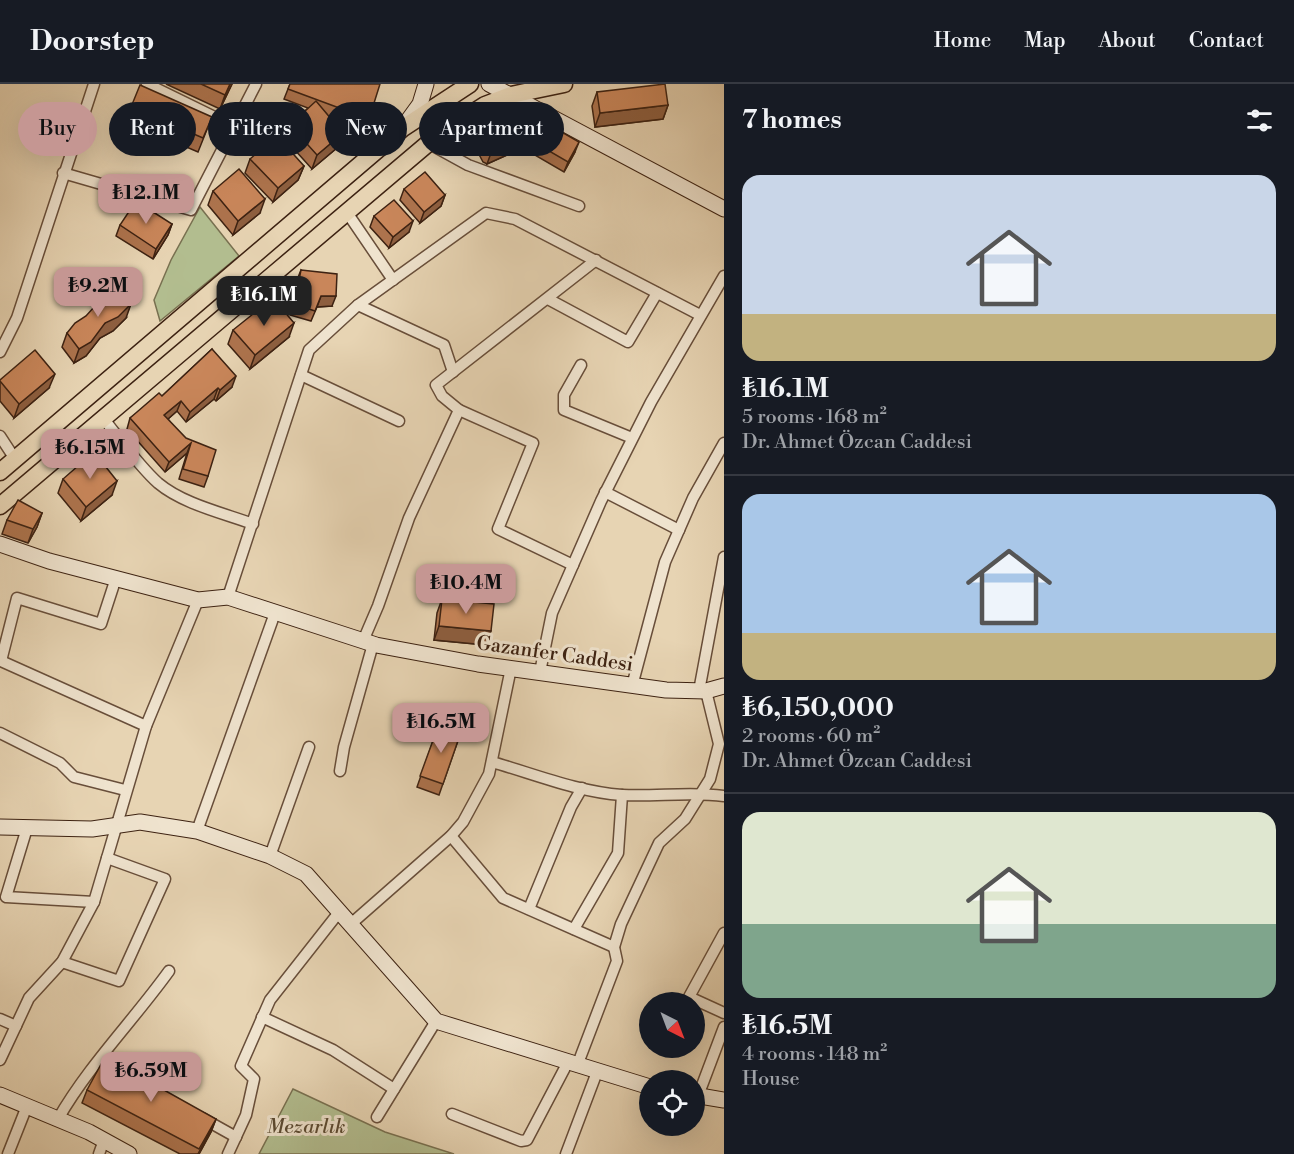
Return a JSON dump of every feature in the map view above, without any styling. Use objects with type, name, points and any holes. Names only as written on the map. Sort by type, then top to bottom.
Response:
[{"type":"main road","points":[[407,125],[470,84]]},
{"type":"main road","points":[[493,102],[511,95],[564,84]]},
{"type":"main road","points":[[0,506],[419,150]]},
{"type":"main road","points":[[0,472],[370,156]]},
{"type":"street","points":[[0,352],[17,318],[63,172],[94,84]]},
{"type":"street","points":[[147,84],[208,114]]},
{"type":"street","points":[[247,102],[256,84]]},
{"type":"street","points":[[407,122],[420,104],[426,84]]},
{"type":"street","points":[[489,84],[724,209]]},
{"type":"street","points":[[63,172],[191,210],[220,156]]},
{"type":"street","points":[[452,156],[468,165],[579,206]]},
{"type":"street","points":[[346,211],[393,280]]},
{"type":"street","points":[[228,597],[309,350],[358,305],[486,213],[515,219],[700,315]]},
{"type":"street","points":[[573,565],[498,529],[533,444],[459,410],[442,396],[436,385],[596,260]]},
{"type":"street","points":[[540,672],[552,613],[605,492],[632,438],[724,276]]},
{"type":"street","points":[[548,299],[628,342],[657,292]]},
{"type":"street","points":[[358,305],[444,345],[453,372]]},
{"type":"street","points":[[581,364],[564,395],[564,410],[632,438]]},
{"type":"street","points":[[301,375],[399,421]]},
{"type":"street","points":[[340,771],[378,606],[409,518],[459,410]]},
{"type":"street","points":[[103,418],[158,483],[207,507],[253,524]]},
{"type":"street","points":[[0,436],[15,459]]},
{"type":"street","points":[[632,686],[665,562],[693,498],[724,443]]},
{"type":"street","points":[[605,492],[679,530]]},
{"type":"street","name":"Gazanfer Caddesi","points":[[0,544],[198,600],[228,597],[368,643],[510,668],[632,686],[703,691],[724,686]]},
{"type":"street","points":[[452,1114],[521,1142],[527,1140],[573,1064],[617,961],[614,947],[621,924],[659,843],[685,819],[710,779],[719,744],[703,691],[724,557]]},
{"type":"street","points":[[116,578],[100,624],[17,598],[1,661],[146,726]]},
{"type":"street","points":[[0,1060],[29,998],[62,962],[94,902],[125,790],[146,726],[198,600]]},
{"type":"street","points":[[197,831],[275,613]]},
{"type":"street","points":[[352,924],[451,836],[463,822],[489,774],[510,668]]},
{"type":"street","points":[[0,733],[60,763],[74,777],[125,790]]},
{"type":"street","points":[[270,856],[309,747]]},
{"type":"street","points":[[492,762],[582,788],[622,795],[701,793],[724,796]]},
{"type":"street","points":[[529,909],[571,807],[582,788]]},
{"type":"street","points":[[574,929],[618,853],[622,795]]},
{"type":"street","points":[[0,827],[92,829],[117,823],[140,822],[197,831],[270,856],[306,874],[436,1021],[639,1084]]},
{"type":"street","points":[[27,828],[6,897],[94,902]]},
{"type":"street","points":[[451,836],[503,898],[614,947]]},
{"type":"street","points":[[62,962],[119,981],[165,879],[107,858]]},
{"type":"street","points":[[228,1154],[246,1115],[254,1079],[241,1066],[262,1017],[270,1000],[340,911]]},
{"type":"street","points":[[724,933],[689,997],[724,1013]]},
{"type":"street","points":[[58,1119],[80,1082],[140,1011],[169,971]]},
{"type":"street","points":[[262,1017],[333,1050],[394,1089]]},
{"type":"street","points":[[0,1019],[16,1026]]},
{"type":"street","points":[[377,1117],[436,1021]]},
{"type":"street","points":[[705,1074],[724,1027]]},
{"type":"street","points":[[566,1154],[597,1072]]},
{"type":"street","points":[[0,1095],[58,1119],[101,1147],[129,1154]]},
{"type":"street","points":[[705,1097],[724,1100]]},
{"type":"street","points":[[8,1154],[27,1106]]},
{"type":"street","points":[[195,1115],[236,1137]]},
{"type":"green space","points":[[200,207],[239,256],[160,321],[154,300],[171,260]]},
{"type":"green space","name":"Mezarlık","points":[[293,1089],[385,1132],[454,1154],[259,1154]]},
{"type":"building","points":[[201,84],[230,84],[225,95]]},
{"type":"building","points":[[290,84],[380,84],[374,102],[325,103],[288,89]]},
{"type":"building","points":[[665,84],[668,105],[600,113],[597,92]]},
{"type":"building","points":[[140,85],[178,102],[133,102]]},
{"type":"building","points":[[316,101],[325,112],[325,148],[317,155],[313,151],[313,104]]},
{"type":"building","points":[[196,110],[208,115],[208,126],[203,138],[196,135]]},
{"type":"building","points":[[564,133],[579,142],[568,162],[558,156],[564,156]]},
{"type":"building","points":[[254,156],[295,156],[304,166],[278,188],[250,159]]},
{"type":"building","points":[[239,169],[265,199],[238,221],[213,191]]},
{"type":"building","points":[[425,172],[445,195],[424,212],[404,189]]},
{"type":"building","points":[[394,200],[413,221],[393,237],[374,216]]},
{"type":"building","points":[[136,201],[172,224],[156,249],[120,225]]},
{"type":"building","points":[[301,270],[337,274],[336,296],[321,296],[315,311],[294,304]]},
{"type":"building","points":[[117,289],[131,304],[118,317],[105,323],[91,342],[79,349],[67,333],[104,296]]},
{"type":"building","points":[[273,298],[294,323],[255,355],[233,330]]},
{"type":"building","points":[[212,349],[236,376],[190,412],[181,401],[164,415],[186,438],[216,450],[208,476],[183,469],[191,443],[169,462],[130,418],[159,393],[162,396]]},
{"type":"building","points":[[35,350],[55,374],[19,404],[0,380]]},
{"type":"building","points":[[94,452],[117,481],[86,507],[63,479]]},
{"type":"building","points":[[18,500],[42,513],[33,529],[7,520]]},
{"type":"building","points":[[442,599],[494,604],[491,631],[439,626]]},
{"type":"building","points":[[439,724],[461,732],[443,784],[420,776]]},
{"type":"building","points":[[105,1057],[216,1119],[199,1149],[87,1090]]}]
